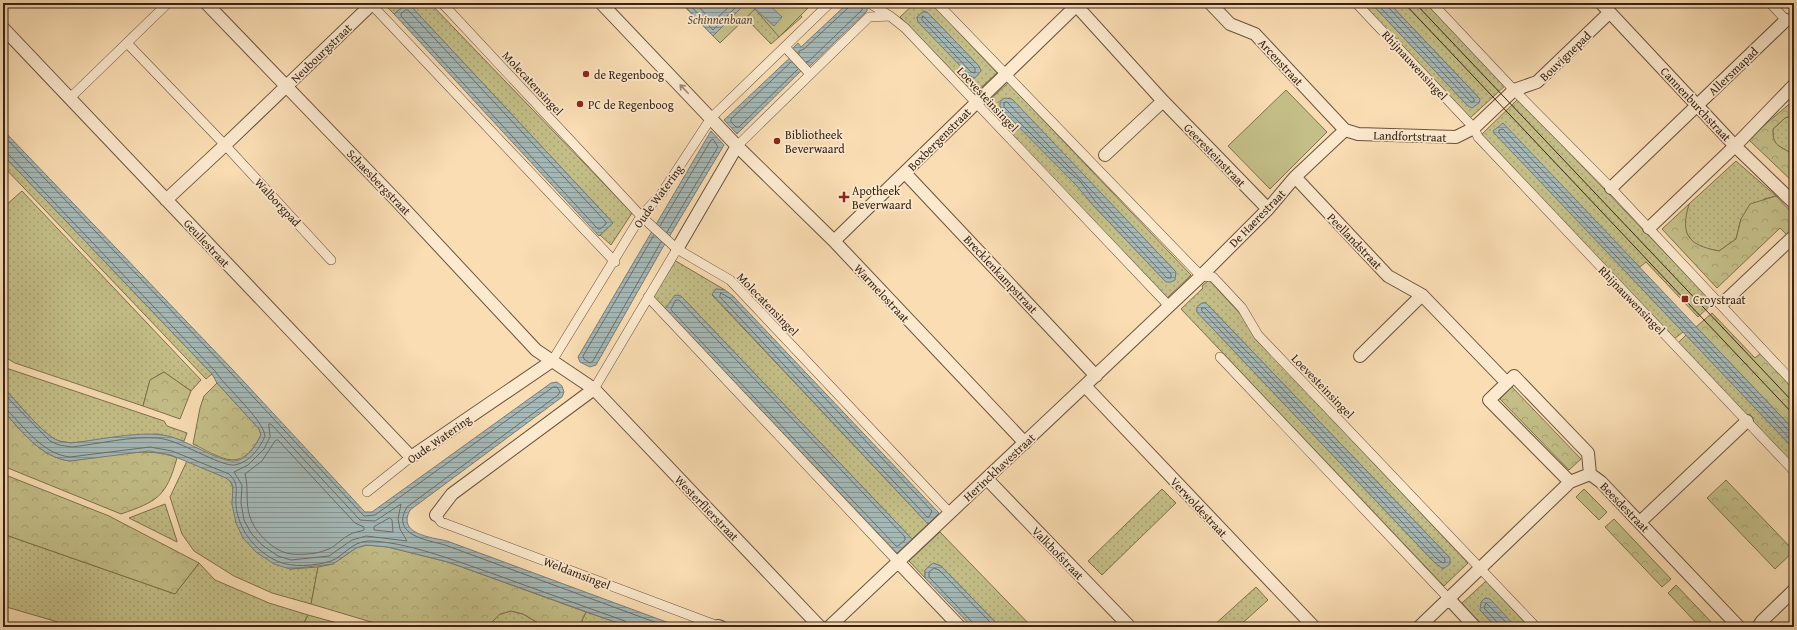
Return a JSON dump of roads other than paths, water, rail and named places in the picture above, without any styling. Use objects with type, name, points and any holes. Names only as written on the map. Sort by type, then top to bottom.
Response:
[{"type":"street","points":[[70,98],[168,3]]},
{"type":"street","name":"Schaesbergstraat","points":[[206,3],[396,200],[536,350],[552,361]]},
{"type":"street","name":"Molecatensingel","points":[[442,3],[641,216],[673,246],[730,280],[950,513]]},
{"type":"street","name":"Warmelostraat","points":[[601,3],[737,146],[834,242],[1025,443]]},
{"type":"street","name":"Oude Watering","points":[[367,492],[411,457],[552,361],[615,262],[641,216],[662,193],[711,118],[830,3]]},
{"type":"street","name":"Loevesteinsingel","points":[[937,3],[1201,276],[1213,277],[1242,308],[1258,335],[1536,627]]},
{"type":"street","name":"Arcenstraat","points":[[1210,3],[1230,24],[1255,34],[1345,130]]},
{"type":"street","name":"Rhijnauwensingel","points":[[1356,3],[1474,128],[1478,137],[1794,471]]},
{"type":"street","points":[[1432,3],[1514,90],[1650,228],[1794,383]]},
{"type":"street","name":"Cannenburchstraat","points":[[1601,3],[1697,106],[1794,203]]},
{"type":"street","points":[[1770,3],[1786,20]]},
{"type":"street","points":[[371,4],[615,262]]},
{"type":"street","name":"Neubourgstraat","points":[[286,86],[371,4]]},
{"type":"street","name":"Boxbergenstraat","points":[[834,242],[1077,4]]},
{"type":"street","name":"Geeresteinstraat","points":[[1077,4],[1163,101],[1268,209]]},
{"type":"street","points":[[870,5],[890,16]]},
{"type":"street","name":"Bouvignepad","points":[[1514,90],[1537,82],[1610,13]]},
{"type":"street","points":[[436,515],[452,494],[594,389],[648,297],[673,246],[737,146],[808,71],[869,17],[890,16]]},
{"type":"street","name":"Loevesteinsingel","points":[[890,16],[905,28],[1065,202],[1169,306]]},
{"type":"street","name":"Allersmapad","points":[[1611,188],[1786,20]]},
{"type":"street","name":"Geullestraat","points":[[3,28],[411,457]]},
{"type":"street","name":"Walborgpad","points":[[126,43],[225,145],[332,260]]},
{"type":"street","points":[[785,47],[808,71]]},
{"type":"street","points":[[1650,228],[1736,146],[1794,85]]},
{"type":"street","points":[[166,200],[286,86]]},
{"type":"street","points":[[1474,128],[1514,90]]},
{"type":"street","points":[[1094,166],[1163,101]]},
{"type":"street","name":"Landfortstraat","points":[[1345,130],[1358,134],[1456,137],[1474,128]]},
{"type":"street","name":"De Haerestraat","points":[[1169,306],[1268,209],[1295,178],[1345,130]]},
{"type":"street","name":"Brecklenkampstraat","points":[[905,173],[1096,376]]},
{"type":"street","name":"Peellandstraat","points":[[1295,178],[1388,276],[1422,295],[1507,383]]},
{"type":"street","points":[[1723,303],[1794,236]]},
{"type":"street","points":[[1360,356],[1422,295]]},
{"type":"street","points":[[648,297],[960,627]]},
{"type":"street","name":"Herinckhavestraat","points":[[829,627],[899,563],[1169,306]]},
{"type":"street","points":[[1220,357],[1475,627]]},
{"type":"street","points":[[552,361],[594,389]]},
{"type":"street","points":[[1570,482],[1489,400],[1514,376],[1588,453],[1590,474]]},
{"type":"street","name":"Verwoldestraat","points":[[1085,386],[1314,627]]},
{"type":"street","name":"Westerflierstraat","points":[[594,389],[820,627]]},
{"type":"street","points":[[1640,522],[1746,421]]},
{"type":"street","name":"Beesdestraat","points":[[1419,627],[1570,482],[1590,474],[1601,482],[1740,627]]},
{"type":"street","name":"Valkhofstraat","points":[[987,479],[1130,627]]},
{"type":"street","name":"Weldamsingel","points":[[436,515],[442,522],[719,626]]},
{"type":"street","points":[[1758,627],[1762,621],[1794,590]]},
{"type":"water","points":[[408,3],[613,223],[599,236],[394,14]]},
{"type":"water","points":[[682,3],[767,3],[782,17],[774,26],[752,6],[744,5],[713,36]]},
{"type":"water","points":[[848,3],[867,3],[867,11],[809,67],[807,65],[737,134],[724,120],[795,53],[792,49],[798,43],[801,47]]},
{"type":"water","points":[[1371,3],[1389,3],[1480,99],[1479,103],[1472,108],[1468,106]]},
{"type":"water","points":[[924,11],[928,13],[979,66],[981,71],[975,78],[970,76],[918,22],[917,17]]},
{"type":"water","points":[[1005,98],[1012,99],[1176,272],[1175,280],[1166,282],[1076,185],[1000,108],[1000,101]]},
{"type":"water","points":[[1503,123],[1794,430],[1794,449],[1494,133],[1493,131]]},
{"type":"water","points":[[3,130],[232,369],[365,512],[372,512],[551,383],[557,382],[562,386],[564,392],[562,397],[410,510],[407,518],[408,524],[417,533],[424,536],[447,541],[680,627],[629,627],[448,562],[388,547],[366,545],[356,548],[333,564],[290,569],[274,564],[256,552],[243,538],[236,523],[232,504],[233,487],[231,482],[226,478],[171,455],[149,451],[70,461],[59,459],[41,449],[25,435],[3,411],[3,387],[47,434],[62,442],[71,443],[120,436],[158,434],[175,438],[219,458],[233,461],[247,455],[254,448],[261,435],[259,429],[217,383],[212,374],[3,155]]},
{"type":"water","points":[[711,131],[724,145],[663,247],[596,365],[590,367],[580,362],[578,357]]},
{"type":"water","points":[[716,289],[725,290],[733,296],[939,513],[928,524],[712,294]]},
{"type":"water","points":[[675,295],[681,296],[912,539],[897,553],[665,309]]},
{"type":"water","points":[[1202,303],[1206,303],[1450,558],[1450,564],[1443,569],[1434,562],[1197,312],[1197,307]]},
{"type":"water","points":[[933,563],[941,566],[1000,627],[972,627],[925,578],[925,570]]},
{"type":"water","points":[[1485,598],[1490,599],[1516,627],[1496,627],[1480,610],[1481,602]]},
{"type":"tram line","points":[[1404,3],[1794,415]]},
{"type":"tram line","points":[[1415,3],[1794,403]]},
{"type":"place","name":"de Regenboog","points":[[586,74]]},
{"type":"place","name":"PC de Regenboog","points":[[580,104]]},
{"type":"place","name":"Bibliotheek Beverwaard","points":[[777,141]]},
{"type":"place","name":"Apotheek Beverwaard","points":[[844,197]]},
{"type":"place","name":"Croystraat","points":[[1685,299]]},
{"type":"park label","name":"Schinnenbaan","points":[[720,19]]}]
